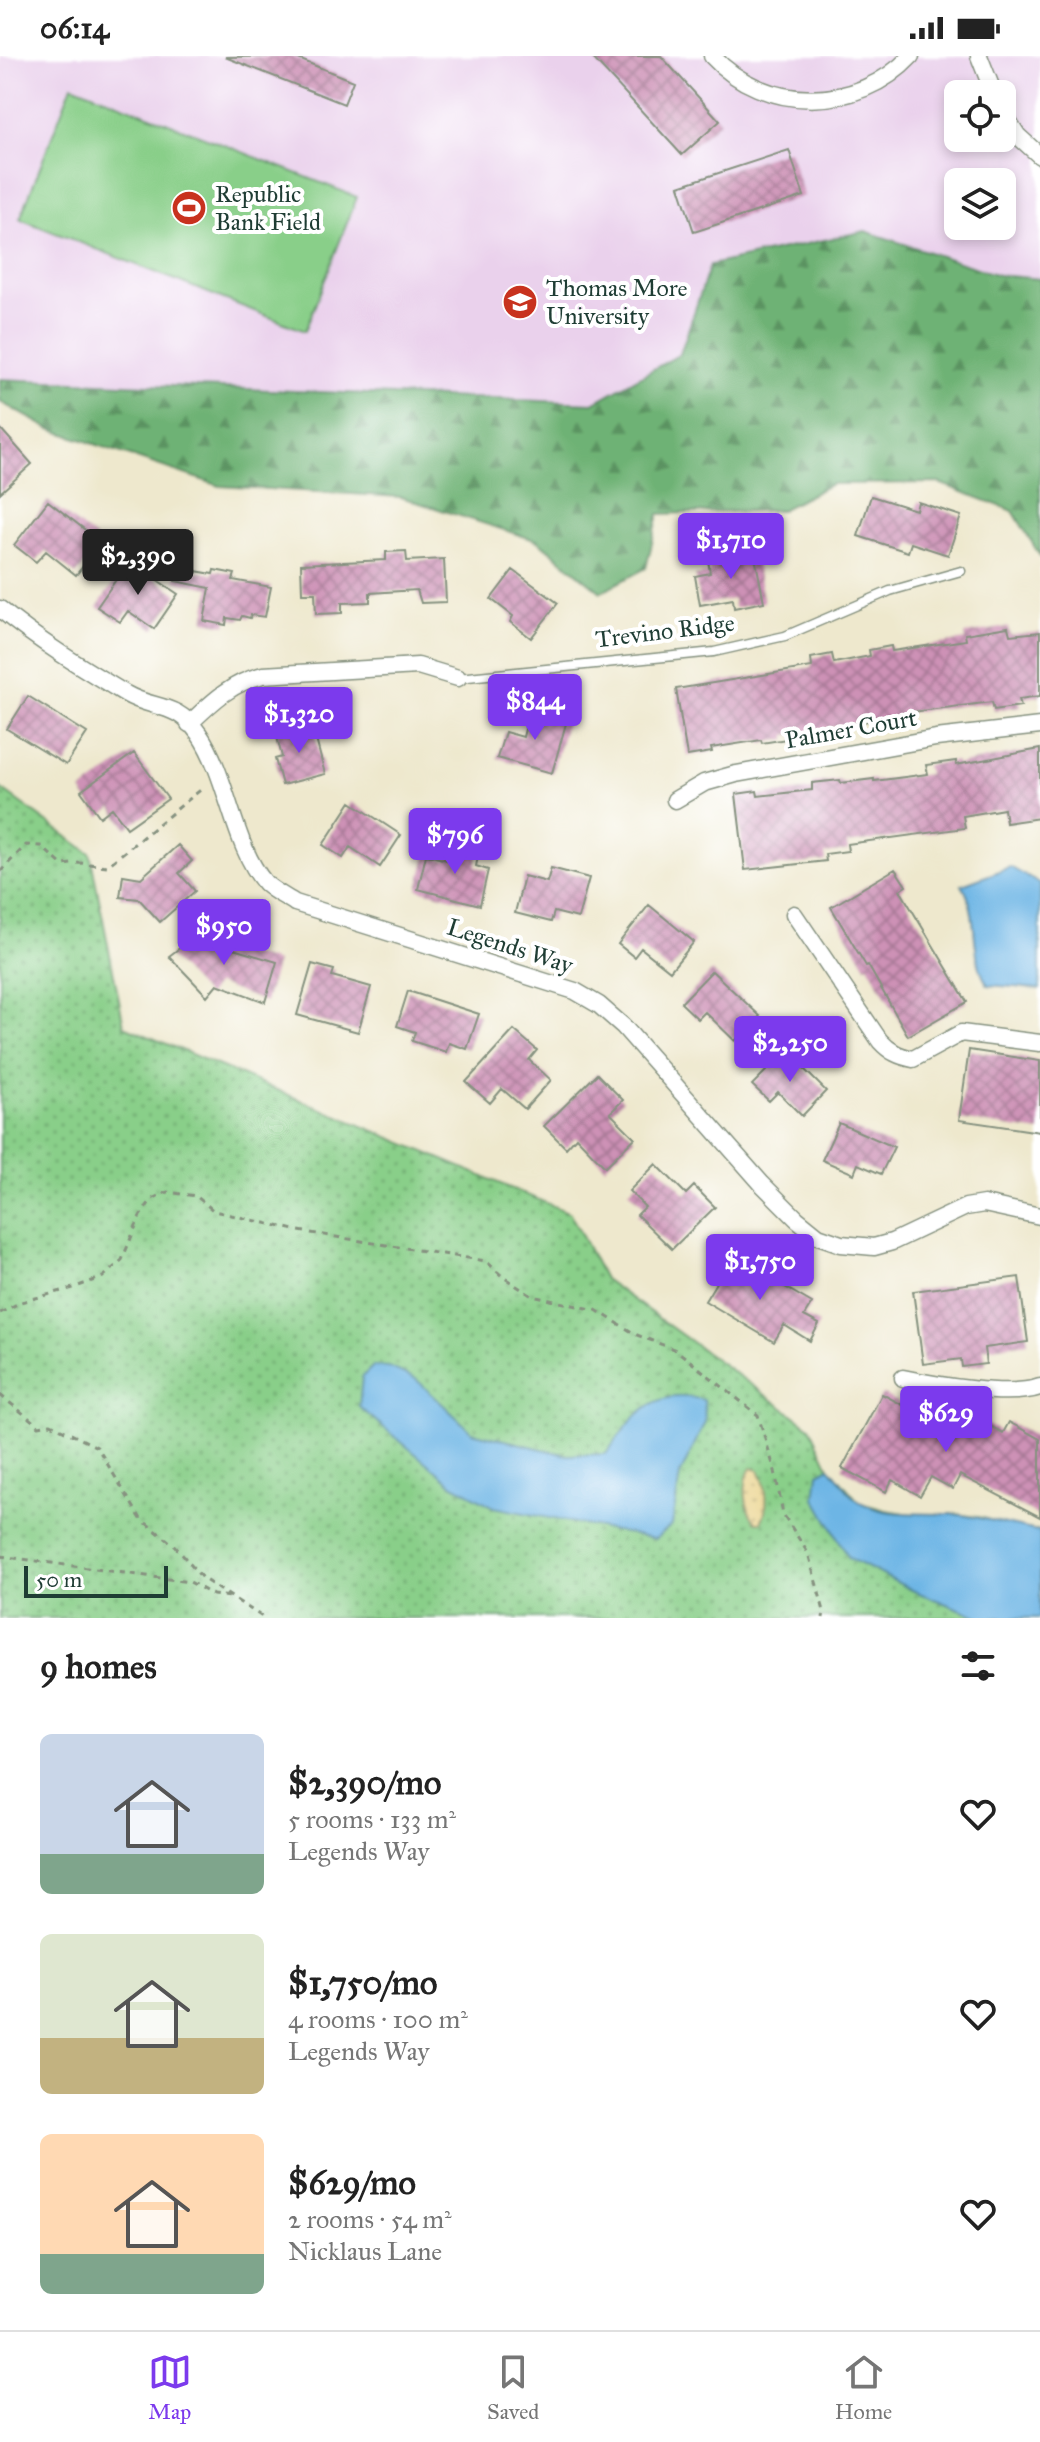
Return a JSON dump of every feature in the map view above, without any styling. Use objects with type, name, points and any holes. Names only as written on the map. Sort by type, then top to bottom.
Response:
[{"type":"street","points":[[712,56],[733,74],[768,92],[795,100],[820,100],[847,94],[882,80],[911,56]]},
{"type":"street","points":[[979,56],[988,80]]},
{"type":"street","points":[[1016,133],[1040,156]]},
{"type":"street","name":"Legends Way","points":[[0,609],[22,627],[130,697],[164,705],[189,724],[210,751],[253,868],[268,886],[295,903],[575,991],[599,1005],[623,1026],[762,1184],[818,1236],[841,1244],[874,1247],[892,1242],[966,1207],[984,1204],[1040,1216]]},
{"type":"street","name":"Trevino Ridge","points":[[189,724],[224,691],[245,679],[263,675],[418,666],[458,678]]},
{"type":"street","name":"Palmer Court","points":[[675,800],[704,783],[736,774],[936,738],[1040,726]]},
{"type":"street","points":[[794,914],[880,1041],[899,1056],[913,1059],[961,1033],[1040,1043]]},
{"type":"street","points":[[903,1378],[934,1384],[1008,1390],[1040,1387]]},
{"type":"lane","name":"Trevino Ridge","points":[[458,678],[714,652],[785,636],[890,591],[961,571]]},
{"type":"path","points":[[0,872],[2,866],[26,845],[41,846],[62,865],[107,866],[219,774]]},
{"type":"path","points":[[0,1313],[21,1302],[103,1277],[122,1260],[140,1216],[152,1199],[167,1192],[196,1196],[214,1211],[299,1231],[486,1261],[503,1277],[532,1296],[596,1310],[637,1335],[676,1350],[758,1415],[775,1471],[783,1514],[808,1553],[824,1611],[823,1618]]},
{"type":"path","points":[[0,1395],[39,1426],[51,1424],[97,1447],[141,1519],[174,1545],[202,1578],[264,1618]]},
{"type":"path","points":[[0,1556],[190,1582],[213,1595],[235,1598]]},
{"type":"shaded area","name":"Thomas More University","points":[[0,56],[1040,56],[1040,422],[0,379]]},
{"type":"green space","name":"Republic Bank Field","points":[[72,85],[357,197],[305,331],[20,219]]},
{"type":"green space","points":[[865,231],[998,275],[1040,279],[1040,556],[1013,511],[939,483],[831,484],[781,510],[659,514],[646,568],[601,592],[538,541],[401,497],[220,486],[50,429],[0,402],[0,379],[593,403],[680,354],[710,265]]},
{"type":"green space","points":[[0,788],[90,853],[124,1026],[570,1213],[604,1279],[810,1427],[829,1467],[860,1503],[918,1515],[956,1514],[983,1518],[1010,1527],[1040,1531],[1040,1618],[0,1618]]},
{"type":"sand","points":[[751,1468],[759,1470],[766,1489],[766,1509],[761,1522],[756,1522],[752,1517],[747,1503],[745,1488]]},
{"type":"water","points":[[1010,867],[1040,884],[1040,989],[988,985],[978,961],[971,909],[962,885]]},
{"type":"water","points":[[373,1366],[389,1367],[416,1379],[472,1432],[567,1455],[606,1454],[635,1417],[657,1401],[671,1397],[704,1400],[705,1422],[680,1475],[672,1525],[655,1539],[494,1507],[452,1484],[359,1407],[362,1377]]},
{"type":"water","points":[[829,1467],[853,1496],[874,1508],[898,1513],[971,1516],[1040,1531],[1040,1618],[982,1618],[914,1591],[849,1558],[815,1498],[818,1473]]},
{"type":"building","points":[[291,56],[353,81],[344,104],[225,57]]},
{"type":"building","points":[[591,56],[661,56],[720,121],[682,155]]},
{"type":"building","points":[[789,150],[804,196],[694,232],[679,186]]},
{"type":"building","points":[[0,428],[32,464],[0,493]]},
{"type":"building","points":[[871,496],[916,510],[918,502],[961,516],[948,555],[911,543],[908,552],[858,536]]},
{"type":"building","points":[[48,501],[102,543],[76,575],[46,551],[36,562],[14,545]]},
{"type":"building","points":[[406,551],[407,561],[444,559],[446,602],[421,603],[417,590],[370,593],[370,602],[342,603],[342,613],[316,614],[315,593],[302,593],[301,564],[386,560],[386,552]]},
{"type":"building","points":[[754,552],[764,602],[734,608],[733,599],[700,605],[695,576],[710,573],[708,560]]},
{"type":"building","points":[[129,561],[178,594],[154,629],[128,611],[120,622],[97,607]]},
{"type":"building","points":[[178,568],[235,574],[233,580],[271,587],[265,617],[227,618],[226,625],[204,621],[210,588],[175,581]]},
{"type":"building","points":[[513,570],[558,603],[531,638],[510,622],[513,616],[491,599]]},
{"type":"building","points":[[1008,627],[1010,635],[1040,632],[1040,696],[1019,699],[1021,706],[994,710],[992,702],[903,713],[904,720],[881,724],[880,719],[787,735],[787,739],[711,748],[712,752],[687,756],[676,689],[812,667],[811,658],[832,654],[834,663],[870,656],[869,650],[891,646],[892,651],[966,640],[965,634]]},
{"type":"building","points":[[28,696],[87,733],[66,765],[7,729]]},
{"type":"building","points":[[530,709],[567,720],[552,773],[497,758],[505,732],[523,737]]},
{"type":"building","points":[[312,724],[325,774],[282,785],[275,759],[282,757],[276,733]]},
{"type":"building","points":[[1040,749],[1040,818],[1006,823],[1004,809],[963,816],[965,828],[847,844],[848,851],[825,854],[826,861],[745,870],[736,794],[757,791],[758,796],[812,790],[812,783],[874,781],[928,774],[926,765],[956,761],[956,765]]},
{"type":"building","points":[[134,753],[168,799],[127,828],[112,808],[100,817],[81,791]]},
{"type":"building","points":[[351,802],[401,835],[380,867],[350,847],[343,858],[323,845]]},
{"type":"building","points":[[178,845],[192,861],[179,873],[195,891],[160,922],[139,899],[120,897],[123,875],[141,878]]},
{"type":"building","points":[[451,845],[479,852],[476,866],[488,870],[480,905],[418,889],[426,855],[447,860]]},
{"type":"building","points":[[551,868],[589,878],[578,918],[554,912],[551,922],[515,913],[524,876],[547,882]]},
{"type":"building","points":[[895,869],[906,886],[900,890],[967,1002],[908,1036],[831,907]]},
{"type":"building","points":[[649,905],[694,942],[670,971],[641,948],[634,957],[618,944]]},
{"type":"building","points":[[206,928],[233,949],[277,962],[265,1002],[217,984],[207,996],[169,956]]},
{"type":"building","points":[[312,964],[334,970],[332,976],[371,987],[358,1032],[297,1015]]},
{"type":"building","points":[[712,971],[760,1016],[735,1041],[705,1012],[698,1019],[681,1003]]},
{"type":"building","points":[[408,991],[479,1014],[467,1049],[449,1043],[446,1052],[412,1041],[415,1032],[397,1026]]},
{"type":"building","points":[[514,1030],[537,1050],[529,1060],[551,1080],[525,1109],[502,1089],[490,1103],[466,1082]]},
{"type":"building","points":[[969,1050],[1040,1061],[1040,1132],[959,1120]]},
{"type":"building","points":[[786,1051],[826,1091],[802,1116],[778,1092],[769,1101],[752,1085]]},
{"type":"building","points":[[597,1074],[623,1100],[610,1113],[635,1138],[605,1167],[576,1137],[566,1148],[544,1126]]},
{"type":"building","points":[[839,1123],[894,1147],[881,1174],[858,1164],[854,1174],[822,1160]]},
{"type":"building","points":[[656,1164],[686,1194],[694,1186],[715,1207],[672,1249],[637,1215],[645,1207],[629,1191]]},
{"type":"building","points":[[732,1256],[812,1303],[804,1316],[819,1324],[810,1341],[784,1325],[774,1342],[705,1301]]},
{"type":"building","points":[[1019,1277],[1028,1342],[984,1348],[986,1364],[962,1367],[961,1359],[923,1364],[913,1291]]},
{"type":"building","points":[[882,1394],[927,1418],[932,1410],[964,1428],[971,1416],[1003,1433],[1009,1422],[1040,1439],[1040,1517],[960,1475],[953,1489],[931,1477],[920,1496],[892,1480],[886,1492],[842,1468]]},
{"type":"place","name":"Republic Bank Field","points":[[189,208]]},
{"type":"place","name":"Thomas More University","points":[[520,302]]}]
